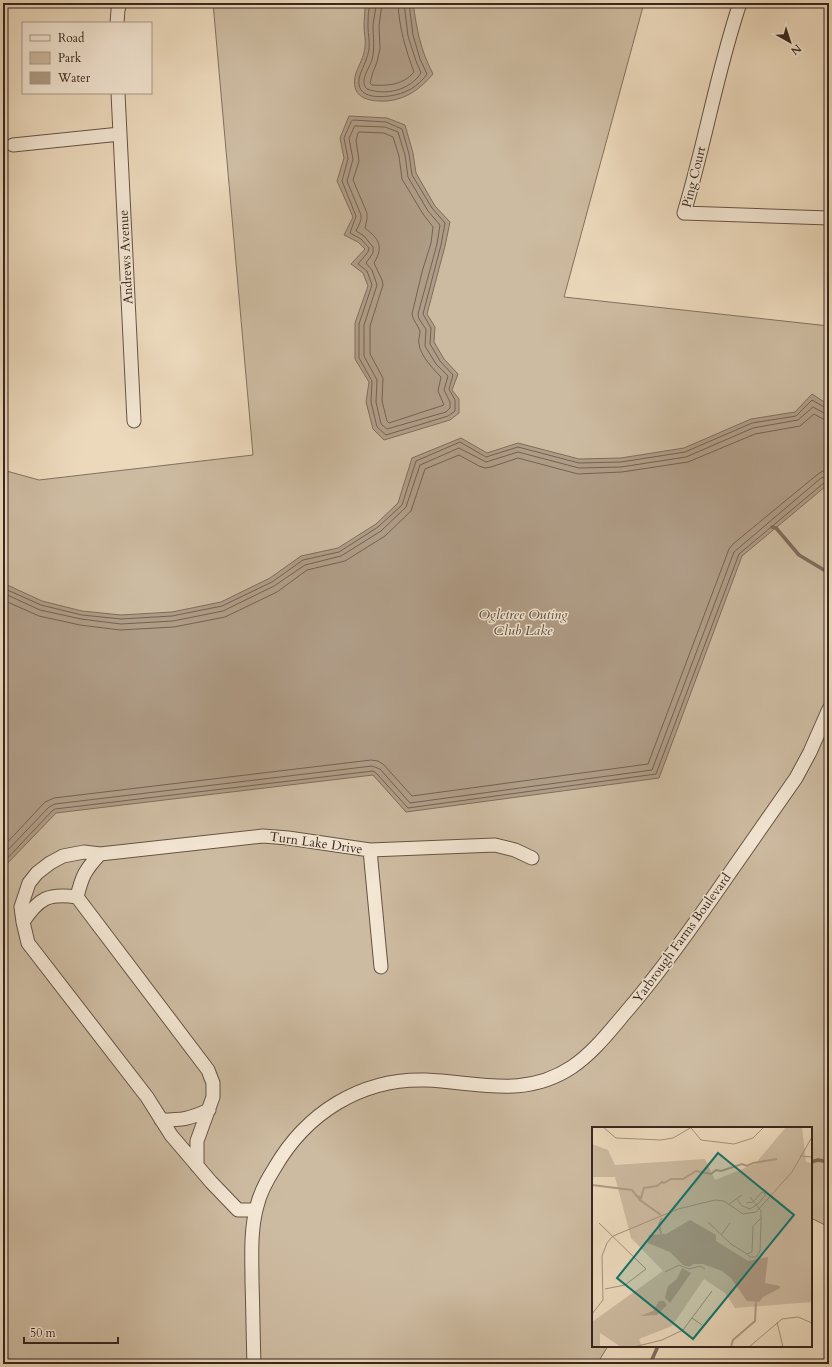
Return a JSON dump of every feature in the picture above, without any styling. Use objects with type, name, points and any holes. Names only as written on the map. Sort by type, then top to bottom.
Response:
[{"type":"street","points":[[117,22],[120,3]]},
{"type":"street","name":"Ping Court","points":[[740,3],[732,28],[684,213],[829,218]]},
{"type":"street","name":"Andrews Avenue","points":[[118,94],[134,421]]},
{"type":"street","points":[[13,145],[120,134]]},
{"type":"street","name":"Yarbrough Farms Boulevard","points":[[254,1364],[251,1242],[256,1210],[267,1180],[281,1155],[301,1130],[322,1113],[343,1099],[371,1088],[397,1082],[423,1080],[448,1081],[475,1086],[500,1087],[536,1083],[554,1077],[570,1069],[587,1055],[663,968],[796,778],[810,752],[829,709]]},
{"type":"street","name":"Turn Lake Drive","points":[[256,1210],[238,1210],[197,1166],[171,1135],[148,1097],[28,943],[22,922],[21,907],[29,883],[37,873],[50,863],[63,856],[84,852],[100,854],[263,836],[288,838],[370,850],[495,845],[515,850],[532,858]]},
{"type":"street","points":[[370,850],[381,967]]},
{"type":"street","points":[[77,897],[81,880],[90,865],[100,854]]},
{"type":"street","points":[[22,922],[32,907],[44,898],[61,895],[77,897],[208,1070],[213,1083],[213,1096],[197,1141],[197,1166]]},
{"type":"street","points":[[161,1120],[180,1120],[192,1118],[209,1110]]},
{"type":"green space","points":[[213,3],[644,3],[564,297],[829,326],[829,1227],[812,1218],[812,1127],[592,1127],[592,1347],[607,1347],[597,1364],[3,1364],[3,470],[39,480],[253,455]]},
{"type":"water","points":[[368,3],[413,3],[420,39],[425,56],[433,74],[418,89],[407,96],[394,100],[380,101],[367,99],[357,93],[355,81],[356,73],[363,58],[365,42],[365,7]]},
{"type":"water","points":[[349,116],[387,118],[405,125],[413,153],[416,173],[435,206],[450,222],[427,314],[435,327],[434,342],[444,359],[458,374],[452,390],[459,399],[459,413],[450,420],[384,440],[373,429],[366,402],[369,382],[355,359],[355,323],[368,286],[363,273],[351,264],[365,249],[358,242],[344,235],[353,217],[337,181],[344,158],[340,138]]},
{"type":"water","name":"Ogletree Outing Club Lake","points":[[812,394],[829,405],[829,483],[742,556],[659,778],[406,812],[373,775],[56,813],[3,868],[3,583],[42,601],[82,611],[121,615],[172,612],[221,602],[270,578],[301,556],[338,548],[376,524],[398,503],[412,458],[461,438],[487,453],[518,443],[579,459],[621,458],[684,448],[751,419],[795,412]]},
{"type":"waterway","points":[[772,527],[776,528],[799,555],[829,573]]},
{"type":"waterway","points":[[812,1162],[818,1160],[829,1162]]},
{"type":"waterway","points":[[650,1364],[658,1347]]}]
